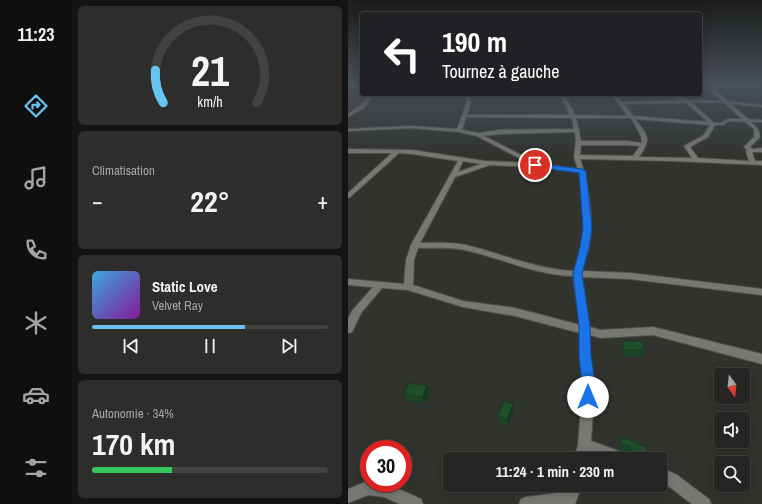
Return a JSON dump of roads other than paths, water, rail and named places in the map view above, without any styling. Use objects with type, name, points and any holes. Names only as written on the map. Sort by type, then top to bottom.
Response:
[{"type":"street","points":[[348,116],[359,109]]},
{"type":"street","points":[[458,131],[467,109]]},
{"type":"street","points":[[568,109],[575,120],[577,130],[577,157],[582,171],[587,228],[585,247],[577,274],[585,331],[589,383],[582,452]]},
{"type":"street","points":[[627,109],[645,136],[644,145],[635,158]]},
{"type":"street","points":[[695,109],[713,124]]},
{"type":"street","points":[[733,109],[756,129],[757,137],[747,146],[750,150],[753,163]]},
{"type":"street","points":[[465,116],[632,116],[713,124],[721,124],[728,120],[762,122]]},
{"type":"street","points":[[696,160],[687,146],[706,136],[713,124]]},
{"type":"street","points":[[348,130],[411,127],[458,131],[479,135],[511,132],[577,130]]},
{"type":"street","points":[[479,135],[522,158],[543,166]]},
{"type":"street","points":[[578,143],[627,143],[644,145]]},
{"type":"street","points":[[750,150],[762,150]]},
{"type":"street","points":[[348,151],[398,151],[433,154],[461,160],[543,166],[582,171]]},
{"type":"street","points":[[348,196],[398,151]]},
{"type":"street","points":[[577,157],[762,163]]},
{"type":"street","points":[[408,287],[410,260],[415,245],[461,160]]},
{"type":"street","points":[[454,175],[491,163]]},
{"type":"street","points":[[415,245],[464,247],[528,266],[577,274],[630,276],[762,292]]},
{"type":"street","points":[[348,282],[408,287],[463,304],[515,312],[601,334],[653,331],[762,359]]},
{"type":"street","points":[[348,329],[357,310],[380,285]]},
{"type":"street","points":[[584,445],[603,452]]},
{"type":"street","points":[[667,478],[704,504]]},
{"type":"street","points":[[348,496],[368,488],[385,490],[416,504]]},
{"type":"street","points":[[526,504],[569,502],[573,492]]}]
